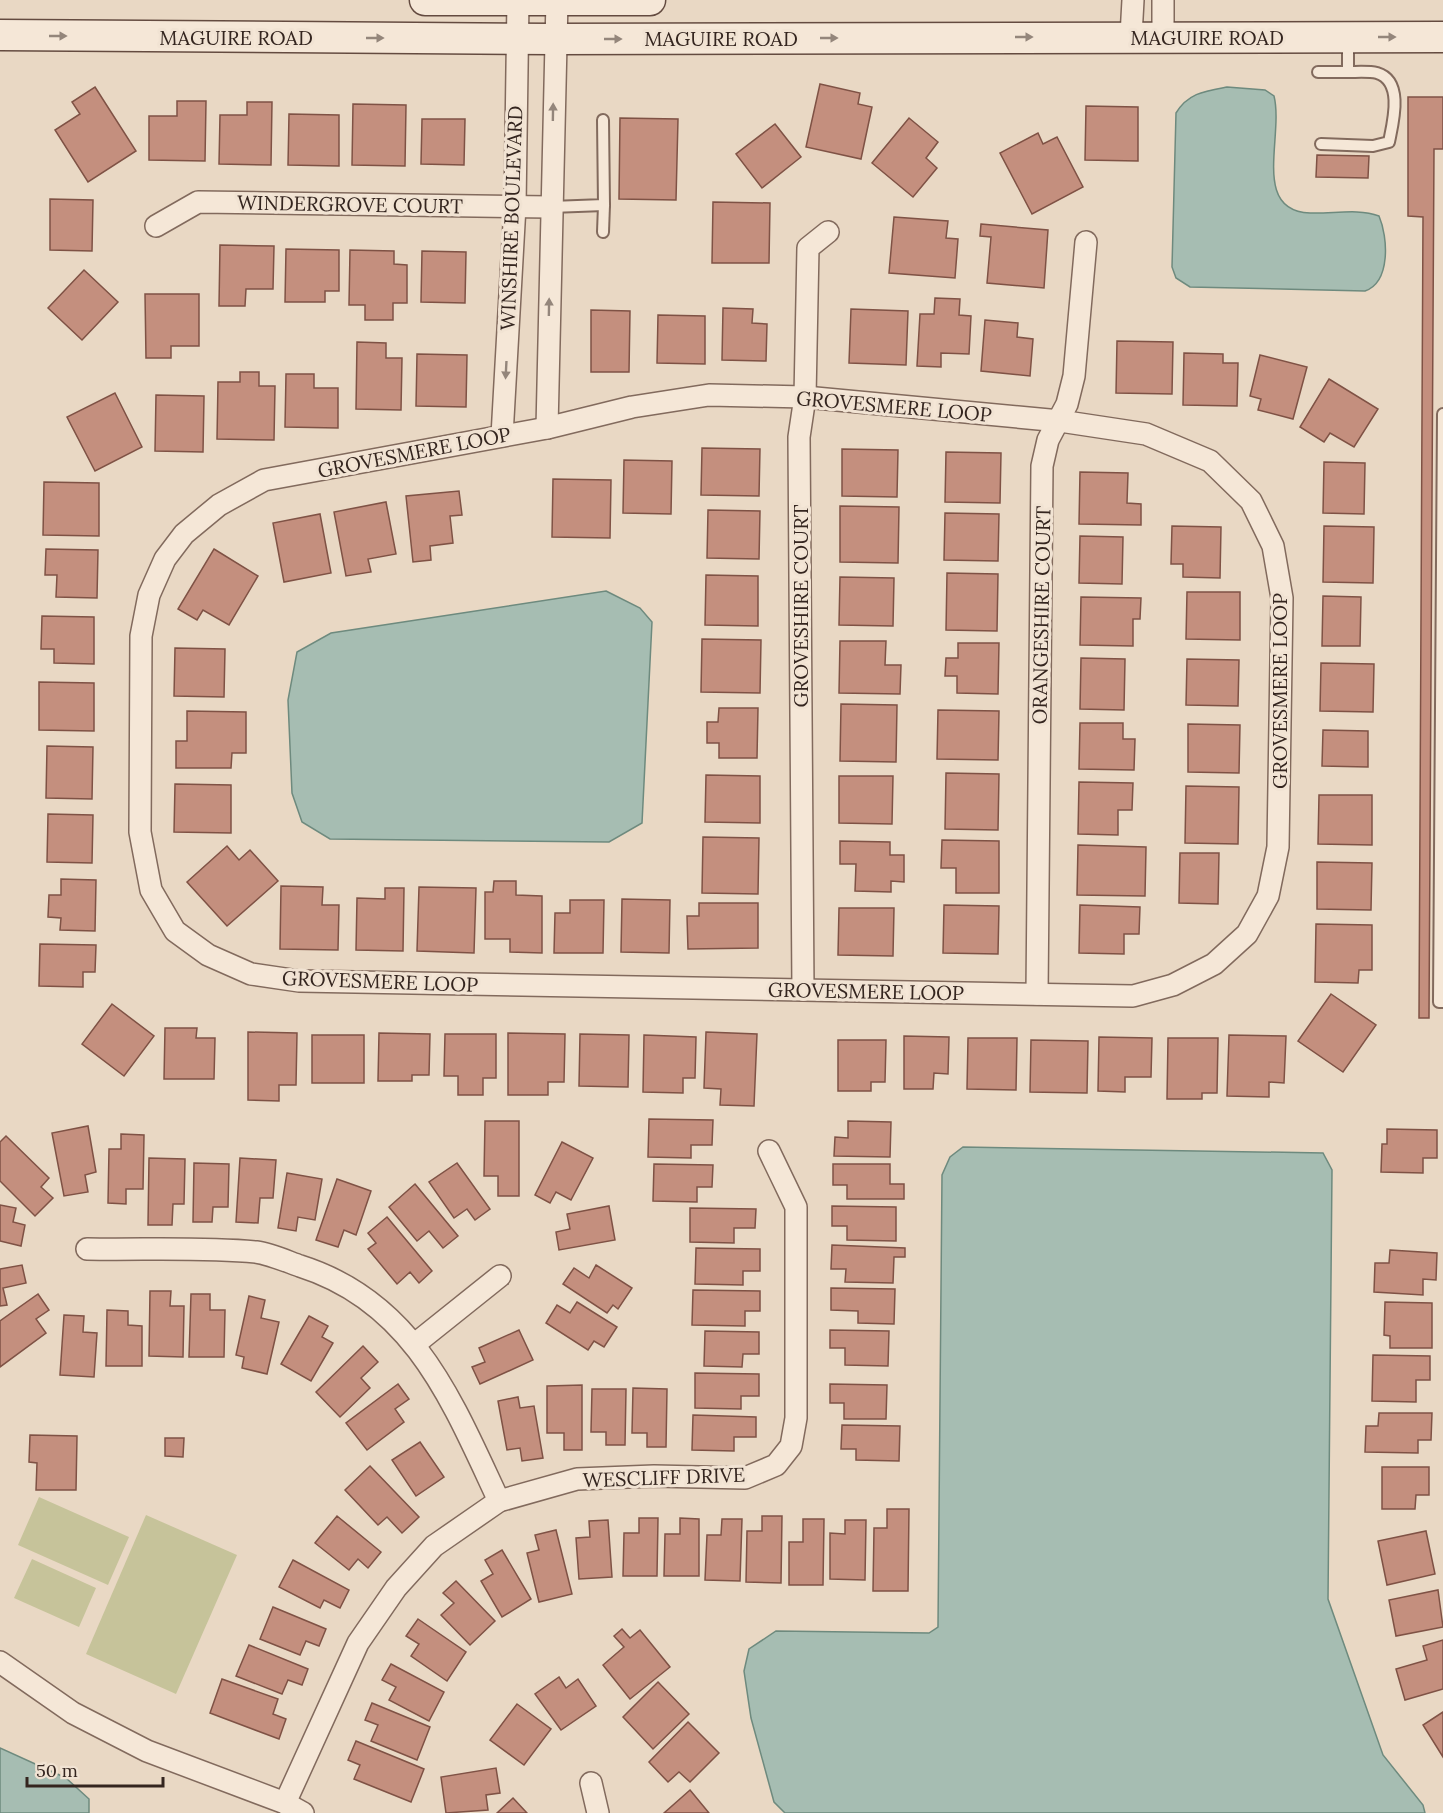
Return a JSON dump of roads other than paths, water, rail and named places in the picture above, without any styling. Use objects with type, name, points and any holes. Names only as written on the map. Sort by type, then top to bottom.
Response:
[{"type":"main road","name":"MAGUIRE ROAD","points":[[425,0],[650,0]]},
{"type":"main road","name":"MAGUIRE ROAD","points":[[0,35],[515,39],[1443,37]]},
{"type":"street","name":"WINSHIRE BOULEVARD","points":[[502,436],[515,206],[515,39],[518,0]]},
{"type":"street","name":"WINSHIRE BOULEVARD","points":[[547,428],[557,0]]},
{"type":"street","points":[[1131,36],[1133,0]]},
{"type":"street","points":[[1163,0],[1163,36]]},
{"type":"street","name":"WINDERGROVE COURT","points":[[156,226],[198,202],[551,207]]},
{"type":"street","name":"GROVESHIRE COURT","points":[[803,990],[799,437],[805,397],[808,248],[828,232]]},
{"type":"street","name":"ORANGESHIRE COURT","points":[[1037,994],[1042,466],[1048,440],[1060,421],[1074,376],[1086,242]]},
{"type":"street","name":"GROVESMERE LOOP","points":[[709,394],[805,397],[1060,421],[1146,434],[1210,461],[1251,501],[1273,546],[1282,598],[1278,847],[1268,896],[1246,934],[1214,964],[1173,985],[1133,996],[299,981],[251,974],[208,955],[175,931],[151,890],[140,832],[141,636],[149,595],[165,559],[184,534],[219,505],[264,480],[547,428],[632,407],[709,394]]},
{"type":"street","name":"WESCLIFF DRIVE","points":[[294,1808],[358,1643],[396,1587],[434,1546],[499,1501],[577,1479],[654,1476],[745,1478],[776,1465],[791,1446],[796,1418],[796,1207],[769,1151]]},
{"type":"street","points":[[87,1250],[258,1252],[326,1274],[373,1302],[415,1344],[460,1418],[499,1501]]},
{"type":"street","points":[[415,1344],[500,1276]]},
{"type":"street","points":[[0,1662],[73,1713],[147,1751],[294,1808]]},
{"type":"street","points":[[591,1783],[598,1813]]},
{"type":"lane","points":[[1348,37],[1348,72]]},
{"type":"lane","points":[[1318,72],[1378,73],[1387,80],[1394,91],[1389,142],[1373,146],[1322,144]]},
{"type":"lane","points":[[603,120],[603,232]]},
{"type":"lane","points":[[551,207],[604,205]]},
{"type":"lane","points":[[1443,414],[1439,1002],[1443,1002]]}]
